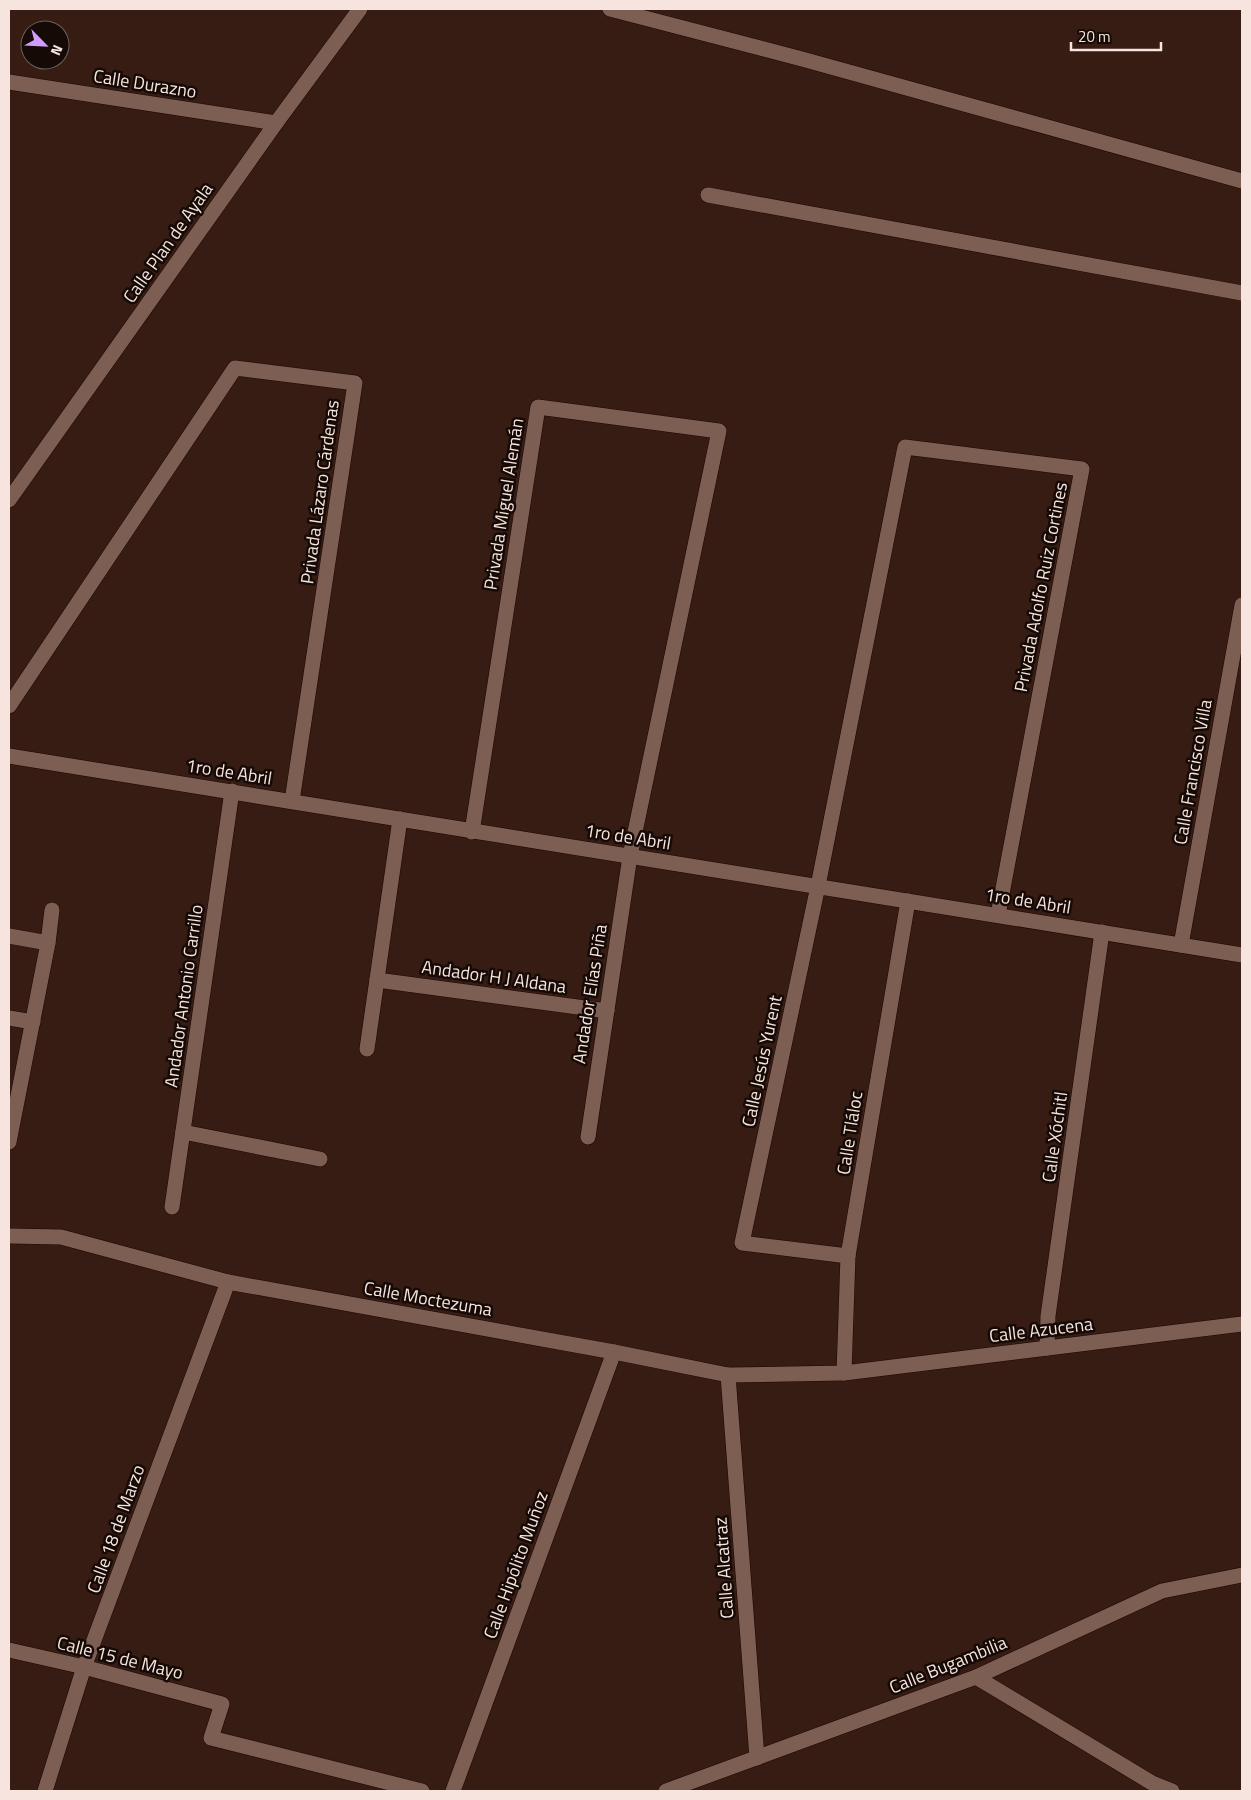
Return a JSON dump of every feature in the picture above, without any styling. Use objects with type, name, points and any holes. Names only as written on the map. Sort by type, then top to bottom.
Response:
[{"type":"street","name":"Calle Plan de Ayala","points":[[9,500],[276,123],[360,9]]},
{"type":"street","points":[[610,9],[802,59],[1242,181]]},
{"type":"street","name":"Calle Durazno","points":[[9,82],[276,123]]},
{"type":"street","points":[[708,195],[1242,293]]},
{"type":"street","name":"Privada Lázaro Cárdenas","points":[[9,706],[234,368],[355,383],[292,801]]},
{"type":"street","name":"Privada Miguel Alemán","points":[[472,832],[538,407],[719,431],[630,856]]},
{"type":"street","name":"Privada Adolfo Ruiz Cortines","points":[[818,886],[905,447],[1082,469],[998,915]]},
{"type":"street","name":"Calle Francisco Villa","points":[[1181,945],[1242,605]]},
{"type":"street","name":"1ro de Abril","points":[[9,756],[1242,955]]},
{"type":"street","name":"Andador Antonio Carrillo","points":[[172,1207],[232,792]]},
{"type":"street","points":[[367,1049],[400,819]]},
{"type":"street","name":"Andador Elías Piña","points":[[588,1137],[630,856]]},
{"type":"street","name":"Calle Jesús Yurent","points":[[818,886],[742,1243],[848,1256]]},
{"type":"street","name":"Calle Tláloc","points":[[844,1373],[848,1256],[908,900]]},
{"type":"street","points":[[9,1142],[48,943],[52,910]]},
{"type":"street","name":"Calle Xóchitl","points":[[1047,1348],[1048,1316],[1102,932]]},
{"type":"street","points":[[9,936],[48,943]]},
{"type":"street","name":"Andador H J Aldana","points":[[377,980],[607,1010]]},
{"type":"street","points":[[9,1018],[33,1022]]},
{"type":"street","points":[[183,1132],[320,1159]]},
{"type":"street","name":"Calle Moctezuma","points":[[9,1236],[61,1236],[228,1282],[614,1352],[728,1375],[844,1373]]},
{"type":"street","name":"Calle 18 de Marzo","points":[[45,1791],[84,1667],[228,1282]]},
{"type":"street","name":"Calle Azucena","points":[[844,1373],[1242,1324]]},
{"type":"street","name":"Calle Hipólito Muñoz","points":[[454,1791],[614,1352]]},
{"type":"street","name":"Calle Alcatraz","points":[[728,1375],[757,1758]]},
{"type":"street","name":"Calle Bugambilia","points":[[666,1791],[976,1677],[1162,1591],[1242,1575]]},
{"type":"street","name":"Calle 15 de Mayo","points":[[9,1650],[84,1667],[222,1704],[211,1738],[422,1791]]},
{"type":"street","points":[[976,1677],[1152,1783],[1172,1791]]}]
